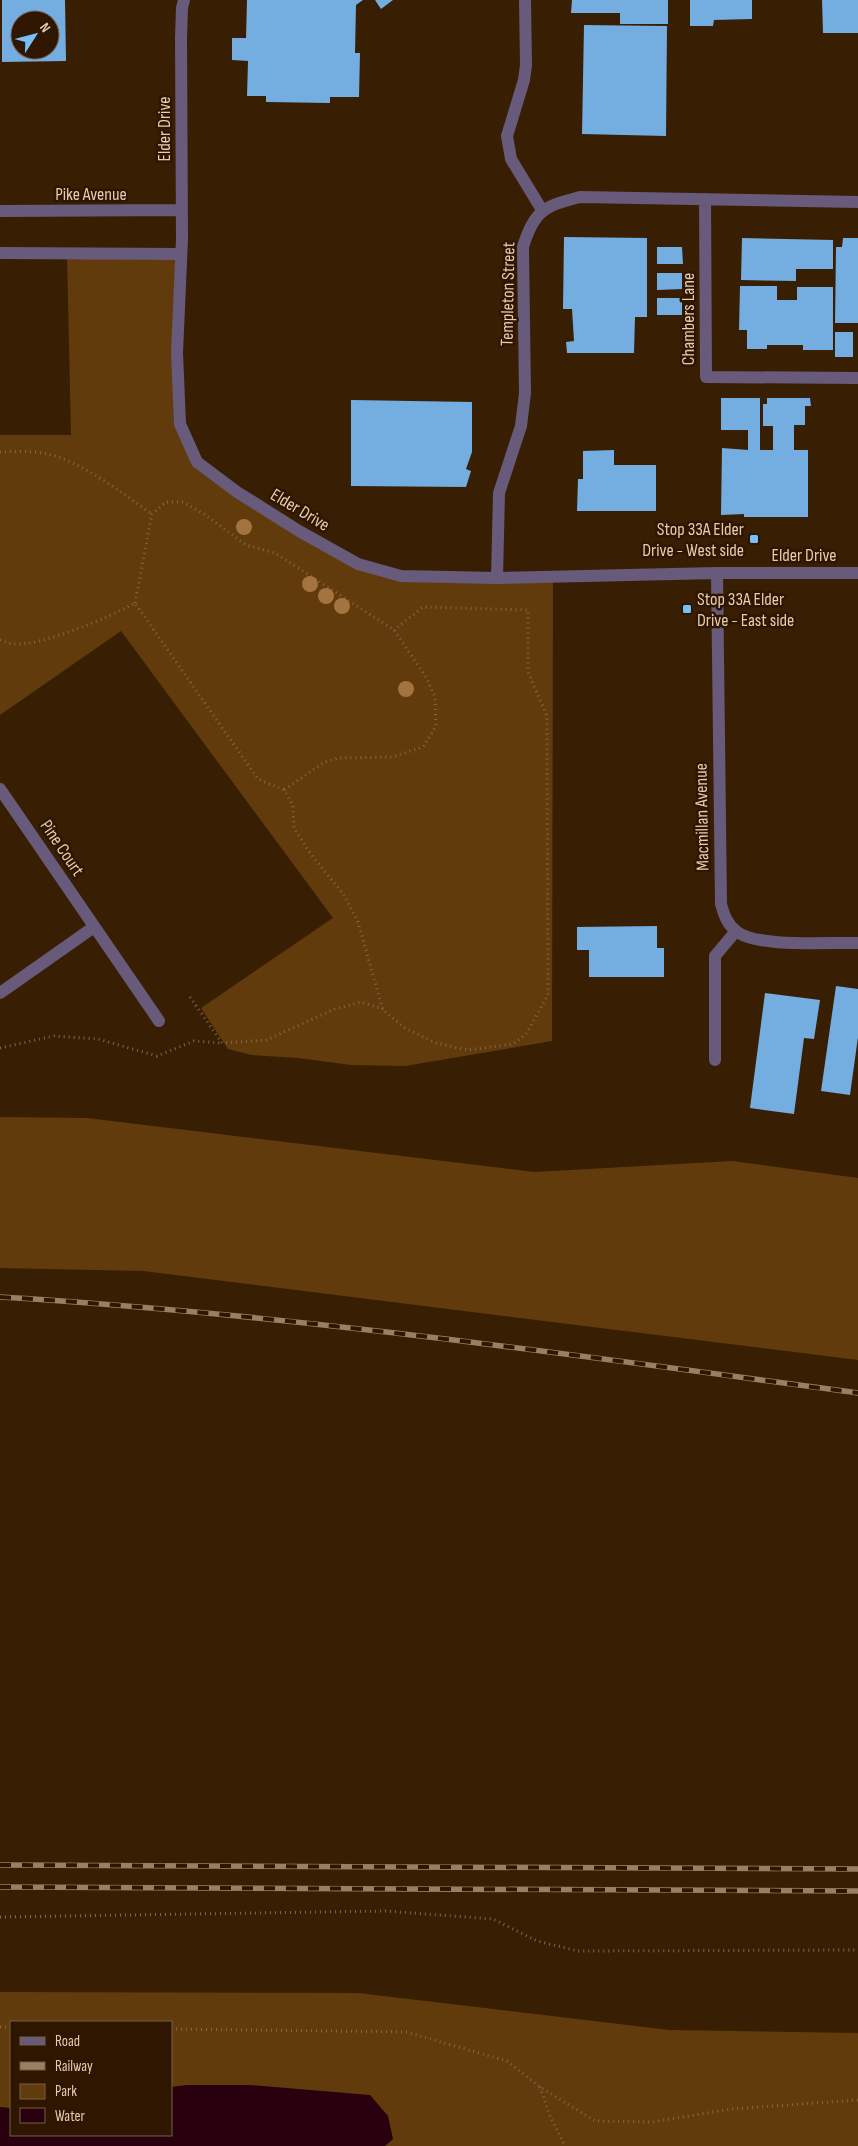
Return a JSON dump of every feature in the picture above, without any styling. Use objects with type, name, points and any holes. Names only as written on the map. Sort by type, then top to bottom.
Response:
[{"type":"street","name":"Elder Drive","points":[[184,0],[181,38],[182,210],[177,353],[180,424],[197,462],[237,492],[299,531],[358,564],[401,576],[497,578],[717,573],[858,573]]},
{"type":"street","points":[[525,0],[526,65],[524,80],[507,136],[511,159],[542,210],[580,196],[858,202]]},
{"type":"street","name":"Chambers Lane","points":[[705,199],[706,378],[858,378]]},
{"type":"street","name":"Pike Avenue","points":[[0,211],[182,210]]},
{"type":"street","name":"Templeton Street","points":[[497,578],[499,493],[521,426],[525,393],[523,246],[529,226],[542,210]]},
{"type":"street","points":[[0,252],[181,254]]},
{"type":"street","name":"Macmillan Avenue","points":[[717,573],[721,904],[726,920],[736,931]]},
{"type":"street","name":"Pine Court","points":[[0,789],[158,1021]]},
{"type":"street","points":[[0,993],[94,927]]},
{"type":"street","points":[[715,1060],[715,956],[736,931],[748,938],[764,941],[858,943]]},
{"type":"path","points":[[0,452],[18,451],[48,454],[100,479],[152,514]]},
{"type":"path","points":[[284,790],[323,763],[338,758],[392,757],[423,747],[436,726],[434,697],[426,677],[394,630],[275,553],[246,545],[207,516],[182,502],[166,502],[152,514],[135,603],[258,779],[284,790],[293,805],[294,828],[310,853],[344,895],[358,922],[383,1010]]},
{"type":"path","points":[[0,640],[15,644],[46,640],[117,613],[135,603]]},
{"type":"path","points":[[0,1048],[54,1036],[98,1039],[157,1056],[194,1041],[222,1043],[266,1040],[335,1009],[361,1002],[383,1010],[405,1028],[436,1044],[468,1050],[513,1044],[526,1034],[548,995],[546,716],[528,672],[528,610],[422,607],[394,630]]},
{"type":"path","points":[[190,997],[222,1043]]},
{"type":"path","points":[[0,1918],[385,1911],[493,1919],[537,1941],[578,1951],[858,1950]]},
{"type":"path","points":[[172,2029],[406,2032],[507,2061],[540,2087],[595,2121],[653,2122],[731,2109],[858,2100]]},
{"type":"path","points":[[540,2087],[550,2116],[565,2146]]},
{"type":"green space","points":[[67,253],[181,254],[180,424],[197,462],[358,564],[401,576],[553,576],[552,1041],[405,1066],[351,1065],[298,1058],[252,1055],[228,1049],[201,1008],[333,918],[121,631],[0,715],[0,435],[71,435]]},
{"type":"green space","points":[[0,1117],[87,1118],[534,1172],[732,1161],[858,1178],[858,1360],[143,1271],[0,1268]]},
{"type":"green space","points":[[0,1992],[358,1993],[669,2030],[858,2033],[858,2146],[0,2146]]},
{"type":"water","points":[[187,2085],[250,2085],[370,2095],[388,2116],[393,2139],[385,2146],[0,2146],[0,2107],[10,2108],[10,2136],[172,2136],[172,2087]]},
{"type":"building","points":[[2,0],[65,0],[66,61],[2,62]]},
{"type":"building","points":[[247,0],[363,0],[356,5],[355,53],[360,53],[359,97],[330,97],[330,103],[266,102],[266,96],[247,96],[248,61],[232,60],[232,38],[246,38]]},
{"type":"building","points":[[375,0],[393,0],[381,9]]},
{"type":"building","points":[[572,0],[668,0],[668,24],[620,24],[620,13],[571,13]]},
{"type":"building","points":[[690,0],[752,0],[752,19],[714,20],[713,26],[690,26]]},
{"type":"building","points":[[822,0],[858,0],[858,33],[823,33]]},
{"type":"building","points":[[584,25],[667,26],[666,136],[582,134]]},
{"type":"building","points":[[564,237],[647,238],[647,317],[635,317],[634,353],[567,353],[566,342],[574,341],[572,309],[563,309]]},
{"type":"building","points":[[742,238],[833,240],[833,269],[796,269],[796,281],[741,280]]},
{"type":"building","points":[[843,238],[858,238],[858,323],[835,323],[836,247],[842,247]]},
{"type":"building","points":[[657,247],[682,247],[683,264],[657,264]]},
{"type":"building","points":[[657,273],[682,273],[682,289],[657,290]]},
{"type":"building","points":[[740,286],[777,286],[777,300],[797,300],[797,287],[833,287],[833,350],[803,350],[803,345],[767,345],[767,349],[747,349],[747,330],[739,330]]},
{"type":"building","points":[[657,298],[682,298],[682,315],[657,315]]},
{"type":"building","points":[[835,332],[853,332],[853,357],[835,357]]},
{"type":"building","points":[[721,398],[760,398],[760,450],[773,450],[773,426],[763,426],[763,404],[767,404],[767,398],[810,398],[811,406],[805,406],[805,425],[794,425],[794,450],[808,450],[808,517],[744,517],[744,514],[721,515],[722,448],[748,450],[748,430],[721,430]]},
{"type":"building","points":[[351,400],[472,402],[472,452],[466,469],[471,471],[466,487],[351,486]]},
{"type":"building","points":[[614,450],[614,465],[656,465],[656,511],[577,511],[578,479],[583,479],[583,451]]},
{"type":"building","points":[[657,926],[657,948],[664,948],[664,977],[589,977],[589,950],[577,950],[577,927]]},
{"type":"building","points":[[836,986],[858,989],[858,1037],[850,1095],[821,1091]]},
{"type":"building","points":[[765,993],[820,1000],[814,1039],[804,1038],[794,1114],[750,1108]]},
{"type":"railway","points":[[0,1297],[108,1304],[430,1337],[858,1393]]},
{"type":"railway","points":[[0,1865],[858,1869]]},
{"type":"railway","points":[[0,1887],[858,1891]]},
{"type":"place","name":"Stop 33A Elder Drive - West side","points":[[754,539]]},
{"type":"place","name":"Stop 33A Elder Drive - East side","points":[[687,609]]}]
